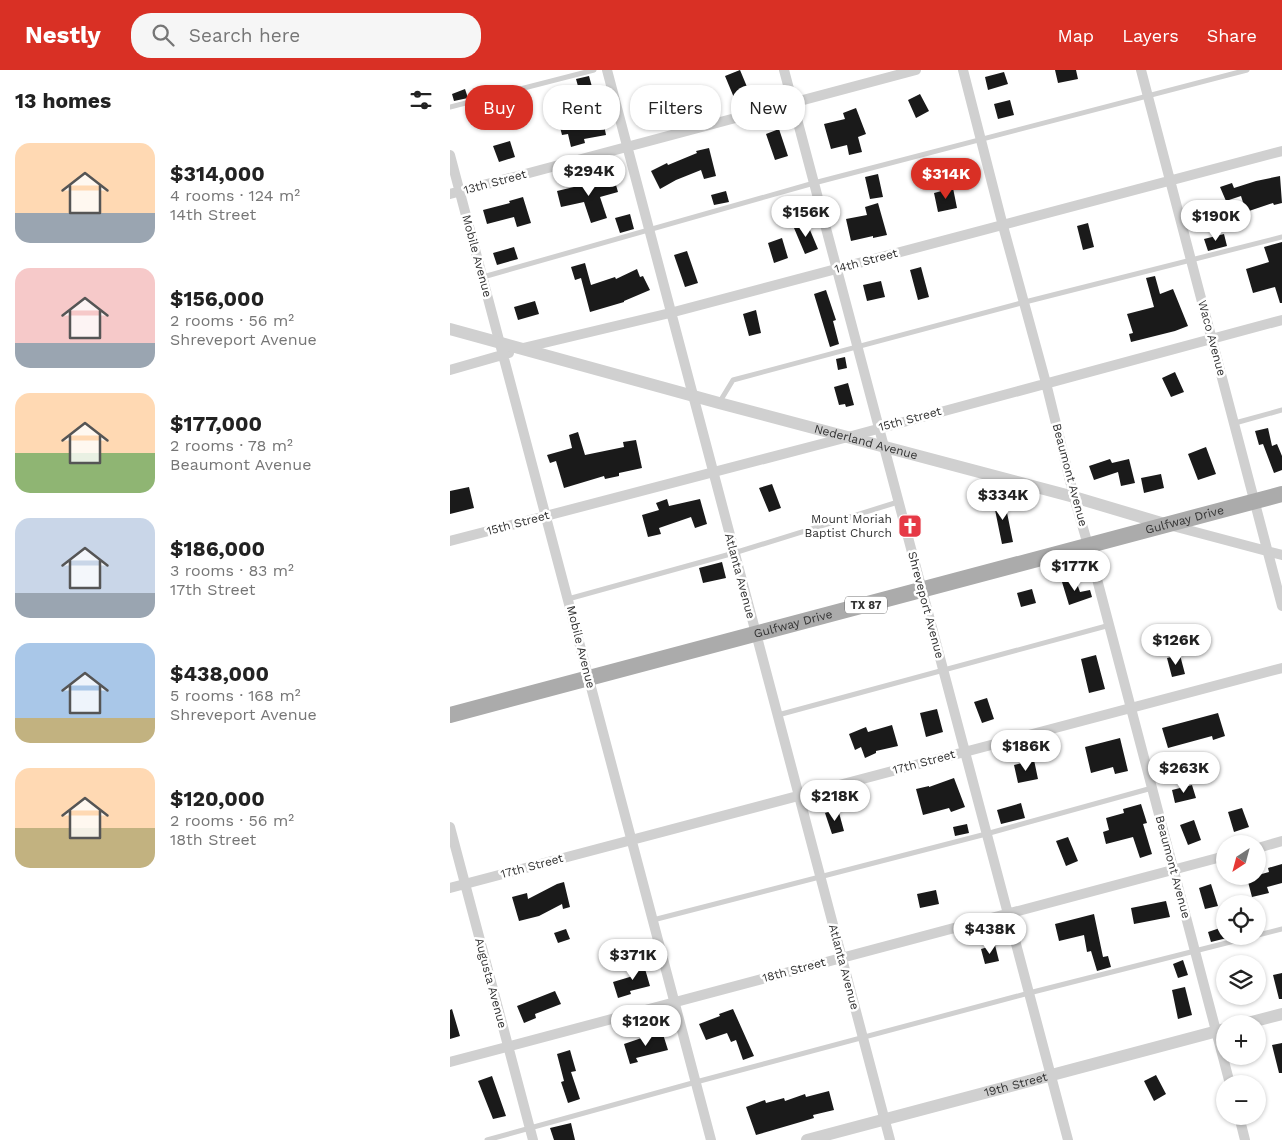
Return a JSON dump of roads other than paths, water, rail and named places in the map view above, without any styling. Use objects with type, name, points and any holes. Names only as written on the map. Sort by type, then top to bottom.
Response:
[{"type":"main road","name":"Gulfway Drive","points":[[450,715],[1282,494]]},
{"type":"street","name":"Atlanta Avenue","points":[[607,70],[890,1140]]},
{"type":"street","name":"Shreveport Avenue","points":[[784,70],[788,85]]},
{"type":"street","name":"13th Street","points":[[805,100],[916,70]]},
{"type":"street","name":"Beaumont Avenue","points":[[963,70],[1195,952],[1216,1018]]},
{"type":"street","name":"Waco Avenue","points":[[1142,70],[1169,182],[1192,260],[1282,606]]},
{"type":"street","name":"13th Street","points":[[455,193],[731,120]]},
{"type":"street","name":"Shreveport Avenue","points":[[799,130],[1068,1140]]},
{"type":"street","name":"14th Street","points":[[520,349],[670,313],[1282,151]]},
{"type":"street","name":"Mobile Avenue","points":[[450,155],[455,193],[483,277],[711,1140]]},
{"type":"street","name":"15th Street","points":[[450,542],[1282,320]]},
{"type":"street","name":"Nederland Avenue","points":[[450,329],[502,348],[520,349],[1074,497],[1168,525],[1282,555]]},
{"type":"street","points":[[450,370],[502,348]]},
{"type":"street","name":"17th Street","points":[[450,888],[1282,668]]},
{"type":"street","name":"Augusta Avenue","points":[[450,827],[533,1140]]},
{"type":"street","points":[[1266,846],[1282,841]]},
{"type":"street","name":"18th Street","points":[[450,1062],[1216,858]]},
{"type":"street","points":[[1266,1018],[1282,1014]]},
{"type":"street","name":"19th Street","points":[[807,1140],[1216,1031]]},
{"type":"street","points":[[1241,1125],[1245,1140]]},
{"type":"lane","points":[[450,107],[594,70]]},
{"type":"lane","points":[[483,277],[814,183],[1247,70]]},
{"type":"lane","points":[[719,403],[733,380],[1025,302],[1282,237]]},
{"type":"lane","points":[[1235,423],[1282,410]]},
{"type":"lane","points":[[568,599],[734,553],[899,502]]},
{"type":"lane","points":[[778,716],[1110,625]]},
{"type":"lane","points":[[653,920],[820,878],[1152,788]]},
{"type":"lane","points":[[1266,933],[1282,929]]},
{"type":"lane","points":[[487,1140],[863,1037],[1222,945]]},
{"type":"place","name":"Mount Moriah Baptist Church","points":[[910,526]]}]
